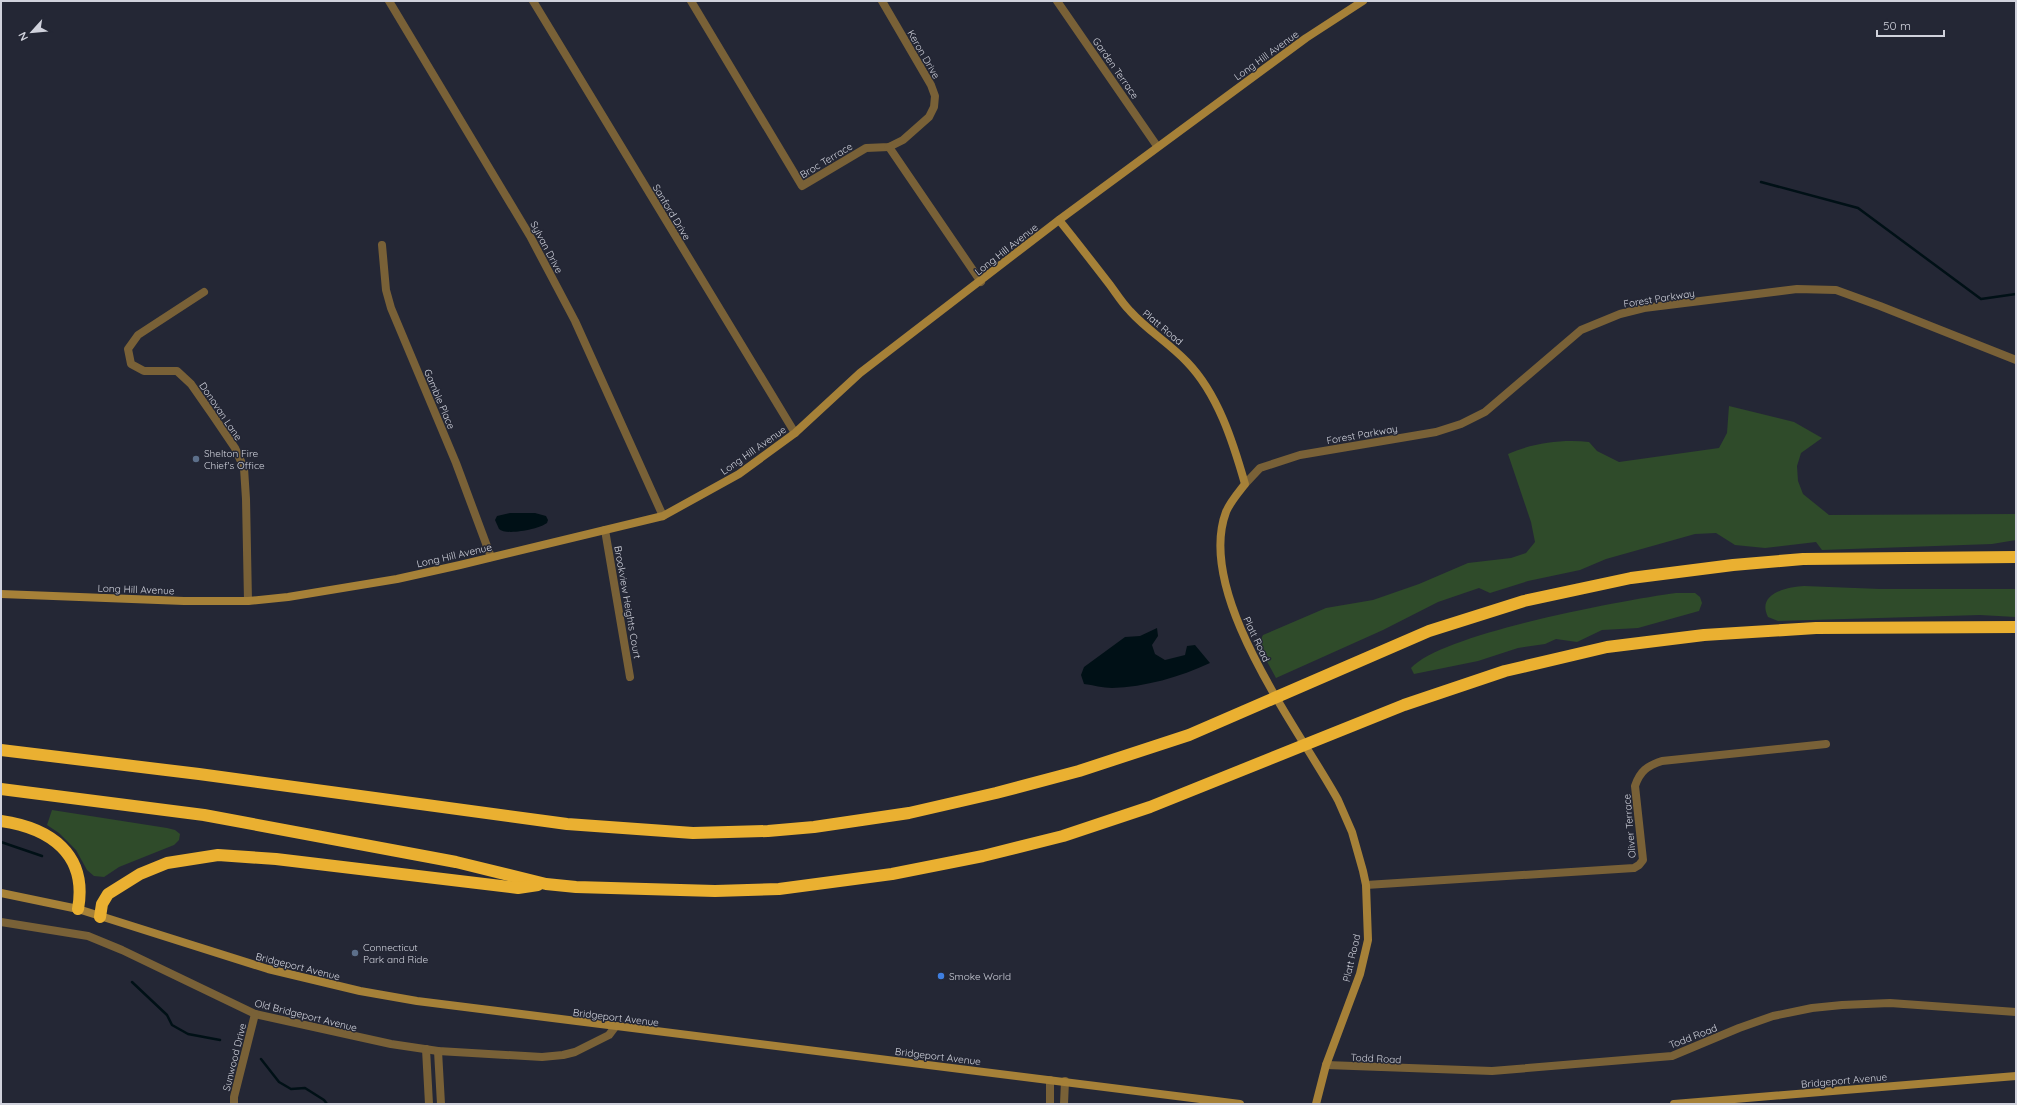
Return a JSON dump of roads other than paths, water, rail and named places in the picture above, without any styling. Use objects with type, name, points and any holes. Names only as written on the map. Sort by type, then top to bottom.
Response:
[{"type":"highway","points":[[1,750],[567,824],[693,833],[768,831],[814,827],[910,813],[996,793],[1079,771],[1189,735],[1429,631],[1524,601],[1631,578],[1741,564],[1803,559],[2016,557]]},
{"type":"highway","points":[[1,789],[204,815],[456,862],[546,884],[576,887],[715,891],[779,889],[892,874],[983,856],[1063,836],[1150,807],[1404,705],[1505,671],[1606,648],[1704,635],[1816,628],[2016,626]]},
{"type":"highway","points":[[1,754],[62,757]]},
{"type":"highway","points":[[1,821],[18,824],[53,838],[66,852],[76,868],[80,884],[78,909]]},
{"type":"highway","points":[[100,916],[102,904],[108,894],[140,874],[167,863],[218,855],[276,860],[518,888],[546,884]]},
{"type":"street","name":"Sylvan Drive","points":[[389,1],[530,236],[574,321],[662,516]]},
{"type":"street","name":"Sanford Drive","points":[[532,1],[795,433]]},
{"type":"street","name":"Broc Terrace","points":[[691,1],[802,186],[866,148],[889,148]]},
{"type":"street","name":"Keron Drive","points":[[882,1],[931,85],[935,96],[934,107],[929,118],[902,140],[889,148]]},
{"type":"street","name":"Garden Terrace","points":[[1057,1],[1158,146]]},
{"type":"street","name":"Long Hill Avenue","points":[[1,594],[248,601],[328,592],[425,573],[662,516],[739,474],[795,433],[860,373],[981,282],[1059,220],[1306,38],[1363,1]]},
{"type":"street","points":[[889,148],[981,282]]},
{"type":"street","name":"Platt Road","points":[[1059,220],[1128,310],[1148,330],[1169,345],[1183,358],[1204,381],[1216,403],[1239,462],[1245,484],[1226,511],[1221,534],[1220,548],[1223,571],[1234,611],[1253,657],[1324,774],[1348,821],[1361,859],[1366,885],[1368,940],[1360,974],[1326,1065],[1316,1104]]},
{"type":"street","name":"Gamble Place","points":[[382,245],[386,290],[391,308],[456,463],[491,557]]},
{"type":"street","name":"Forest Parkway","points":[[1245,484],[1260,468],[1300,454],[1436,432],[1461,424],[1484,412],[1581,330],[1620,314],[1644,308],[1797,289],[1836,290],[2016,360]]},
{"type":"street","name":"Donovan Lane","points":[[204,292],[138,335],[128,349],[131,364],[144,371],[177,371],[191,384],[235,448],[244,468],[248,601]]},
{"type":"street","name":"Brookview Heights Court","points":[[605,530],[630,677]]},
{"type":"street","name":"Oliver Terrace","points":[[1366,885],[1634,868],[1643,860],[1635,786],[1639,775],[1648,766],[1662,761],[1826,744]]},
{"type":"street","name":"Bridgeport Avenue","points":[[1,893],[78,909],[268,969],[360,991],[417,1002],[1240,1104]]},
{"type":"street","name":"Old Bridgeport Avenue","points":[[1,922],[88,936],[122,950],[255,1014],[351,1036],[426,1050],[524,1057],[563,1055],[575,1052],[609,1035],[615,1027]]},
{"type":"street","name":"Todd Road","points":[[1326,1065],[1492,1071],[1672,1056],[1739,1028],[1773,1016],[1812,1008],[1842,1005],[1890,1003],[2016,1012]]},
{"type":"street","name":"Sunwood Drive","points":[[234,1104],[234,1097],[255,1014]]},
{"type":"street","points":[[426,1050],[429,1104]]},
{"type":"street","points":[[438,1051],[441,1104]]},
{"type":"street","name":"Bridgeport Avenue","points":[[1674,1104],[2016,1076]]},
{"type":"street","points":[[1050,1080],[1050,1104]]},
{"type":"street","points":[[1064,1104],[1065,1082]]},
{"type":"waterway","points":[[1761,182],[1858,208],[1981,299],[2016,294]]},
{"type":"waterway","points":[[1,842],[42,856]]},
{"type":"waterway","points":[[132,982],[167,1015],[172,1025],[188,1034],[220,1040]]},
{"type":"waterway","points":[[261,1059],[279,1082],[291,1089],[305,1088],[324,1100],[327,1104]]},
{"type":"place","name":"Shelton Fire Chief's Office","points":[[196,459]]},
{"type":"place","name":"Connecticut Park and Ride","points":[[355,953]]},
{"type":"place","name":"Smoke World","points":[[941,976]]}]
